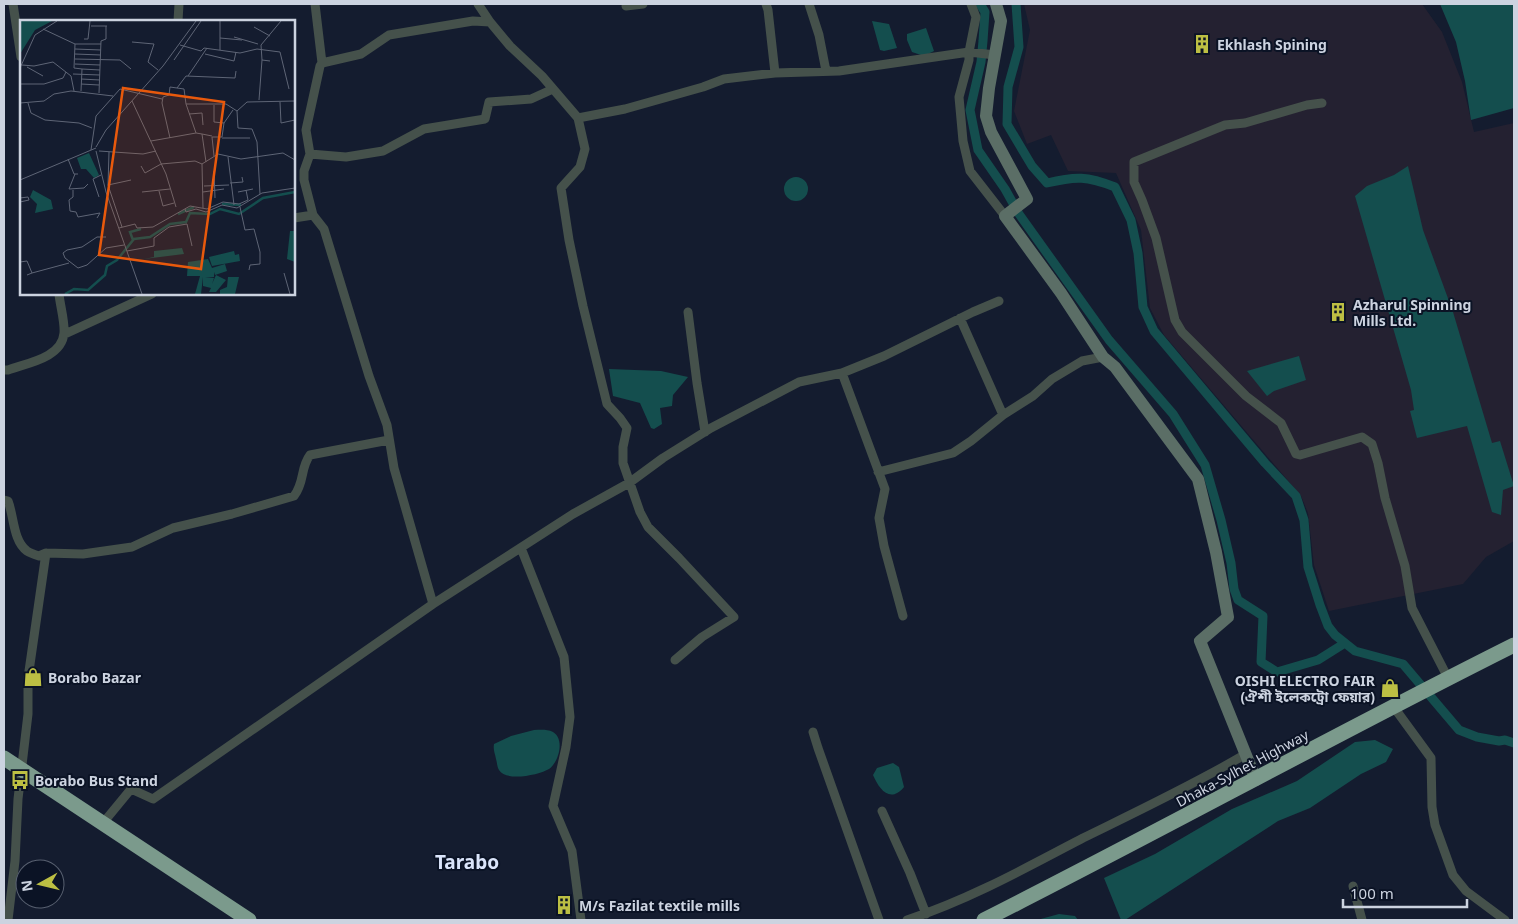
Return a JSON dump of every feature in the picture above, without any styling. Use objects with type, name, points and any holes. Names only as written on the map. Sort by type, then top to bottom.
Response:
[{"type":"highway","name":"Dhaka-Sylhet Highway","points":[[984,920],[1256,780],[1393,706],[1514,645]]},
{"type":"highway","points":[[4,758],[249,920]]},
{"type":"street","points":[[13,4],[20,50]]},
{"type":"street","points":[[178,20],[179,4]]},
{"type":"street","points":[[315,4],[322,63],[306,130],[310,154],[304,171],[304,180],[313,215],[324,229],[366,367],[387,425],[394,468],[433,604]]},
{"type":"street","points":[[478,4],[510,46],[542,76],[578,118],[585,150],[580,167],[561,188],[569,240],[583,306],[607,404],[627,428],[623,447],[623,463],[629,483],[648,527],[734,617],[702,638],[675,660]]},
{"type":"street","points":[[626,6],[643,4]]},
{"type":"street","points":[[766,4],[775,73]]},
{"type":"street","points":[[809,4],[819,35],[826,71]]},
{"type":"street","points":[[971,4],[976,17],[971,52],[959,97],[963,141],[970,171],[1061,293],[1103,357],[1115,367],[1198,479],[1216,552],[1228,616],[1200,641],[1256,780]]},
{"type":"street","points":[[996,4],[1000,21],[986,116],[991,132],[1027,199],[1005,216]]},
{"type":"street","points":[[322,63],[361,54],[389,35],[473,21],[490,22]]},
{"type":"street","points":[[578,118],[625,109],[703,87],[724,79],[891,64],[971,52],[995,55]]},
{"type":"street","points":[[310,154],[346,157],[383,151],[424,129],[485,119],[489,102],[530,99],[553,89]]},
{"type":"street","points":[[1322,103],[1307,105],[1245,123],[1225,125],[1134,162],[1134,182],[1156,238],[1175,320],[1182,332],[1246,396],[1282,423],[1296,454],[1300,455],[1362,437],[1372,444],[1385,498],[1405,566],[1412,608],[1445,680]]},
{"type":"street","points":[[295,218],[313,215]]},
{"type":"street","points":[[4,370],[50,355],[60,345],[64,334],[59,295]]},
{"type":"street","points":[[64,334],[147,295]]},
{"type":"street","points":[[103,823],[131,789],[152,799],[433,604],[573,514],[629,483],[662,458],[705,432],[798,382],[842,373],[884,356],[999,301]]},
{"type":"street","points":[[688,312],[705,432]]},
{"type":"street","points":[[960,318],[1003,415]]},
{"type":"street","points":[[878,472],[953,453],[972,441],[1003,415],[1033,396],[1052,379],[1082,361],[1103,357]]},
{"type":"street","points":[[842,373],[884,489],[879,518],[884,546],[902,616]]},
{"type":"street","points":[[4,500],[8,501],[12,510],[18,539],[27,551],[39,556],[46,552],[84,554],[132,547],[173,528],[294,496],[300,488],[304,463],[310,454],[389,440]]},
{"type":"street","points":[[522,548],[564,657],[570,717],[566,747],[553,806],[572,851],[581,920]]},
{"type":"street","points":[[8,920],[15,861],[18,799],[28,714],[28,678],[46,552]]},
{"type":"street","points":[[1393,706],[1431,758],[1432,807],[1435,825],[1453,875],[1466,891],[1505,920]]},
{"type":"street","points":[[813,732],[879,920]]},
{"type":"street","points":[[907,920],[926,914],[991,885],[1205,778],[1246,754]]},
{"type":"street","points":[[882,811],[926,914]]},
{"type":"street","points":[[1352,886],[1362,920]]},
{"type":"shaded area","points":[[1024,4],[1422,4],[1442,32],[1462,82],[1474,132],[1514,123],[1514,541],[1486,557],[1463,584],[1329,611],[1314,565],[1308,513],[1301,496],[1164,335],[1150,308],[1141,230],[1116,173],[1068,171],[1051,135],[1027,144],[1014,111],[1030,30]]},
{"type":"shaded area","points":[[1440,4],[1514,4],[1514,108],[1471,120],[1456,42]]},
{"type":"shaded area","points":[[872,21],[889,24],[897,48],[880,50]]},
{"type":"shaded area","points":[[926,28],[934,51],[924,56],[912,52],[907,40],[907,34]]},
{"type":"shaded area","points":[[1408,166],[1423,230],[1453,312],[1492,443],[1500,441],[1514,486],[1503,490],[1501,515],[1492,512],[1467,426],[1417,438],[1410,411],[1414,410],[1411,390],[1355,196],[1367,186],[1394,175]]},
{"type":"shaded area","points":[[796,177],[804,181],[808,189],[804,197],[796,201],[788,197],[784,189],[788,181]]},
{"type":"shaded area","points":[[1299,356],[1306,380],[1274,391],[1267,396],[1247,371]]},
{"type":"shaded area","points":[[609,369],[661,371],[688,377],[673,395],[672,406],[660,408],[662,424],[654,429],[651,428],[640,403],[613,396]]},
{"type":"shaded area","points":[[534,730],[548,730],[557,735],[560,745],[558,756],[553,766],[531,775],[515,777],[503,774],[498,767],[494,744],[511,736]]},
{"type":"shaded area","points":[[1375,740],[1393,749],[1386,762],[1361,774],[1310,808],[1278,821],[1125,920],[1121,920],[1104,878],[1155,854],[1232,809],[1297,781],[1355,742]]},
{"type":"shaded area","points":[[893,763],[899,767],[904,787],[899,792],[890,794],[886,793],[878,785],[873,775],[877,768]]},
{"type":"shaded area","points":[[1059,914],[1075,916],[1078,920],[1037,920]]},
{"type":"waterway","points":[[980,4],[985,12],[983,41],[981,62],[970,110],[978,150],[1005,189],[1019,214],[1109,340],[1173,414],[1205,465],[1221,520],[1231,563],[1234,589],[1238,600],[1263,616],[1261,662],[1277,672],[1318,660],[1345,643]]},
{"type":"waterway","points":[[1016,4],[1019,47],[1008,87],[1007,124],[1032,166],[1047,183],[1081,178],[1115,187],[1131,220],[1138,253],[1143,307],[1154,331],[1265,463],[1296,496],[1304,520],[1308,567],[1328,626],[1335,635],[1355,651],[1403,664],[1459,730],[1477,737],[1499,741],[1505,740],[1514,743]]},
{"type":"place","name":"Ekhlash Spining","points":[[1202,44]]},
{"type":"place","name":"Azharul Spinning Mills Ltd.","points":[[1338,312]]},
{"type":"place","name":"Borabo Bazar","points":[[33,677]]},
{"type":"place","name":"OISHI ELECTRO FAIR (ঐশী ইলেকট্রো ফেয়ার)","points":[[1390,688]]},
{"type":"place","name":"Borabo Bus Stand","points":[[20,780]]},
{"type":"place","name":"M/s Fazilat textile mills","points":[[564,905]]},
{"type":"district","name":"Tarabo","points":[[467,862]]}]
